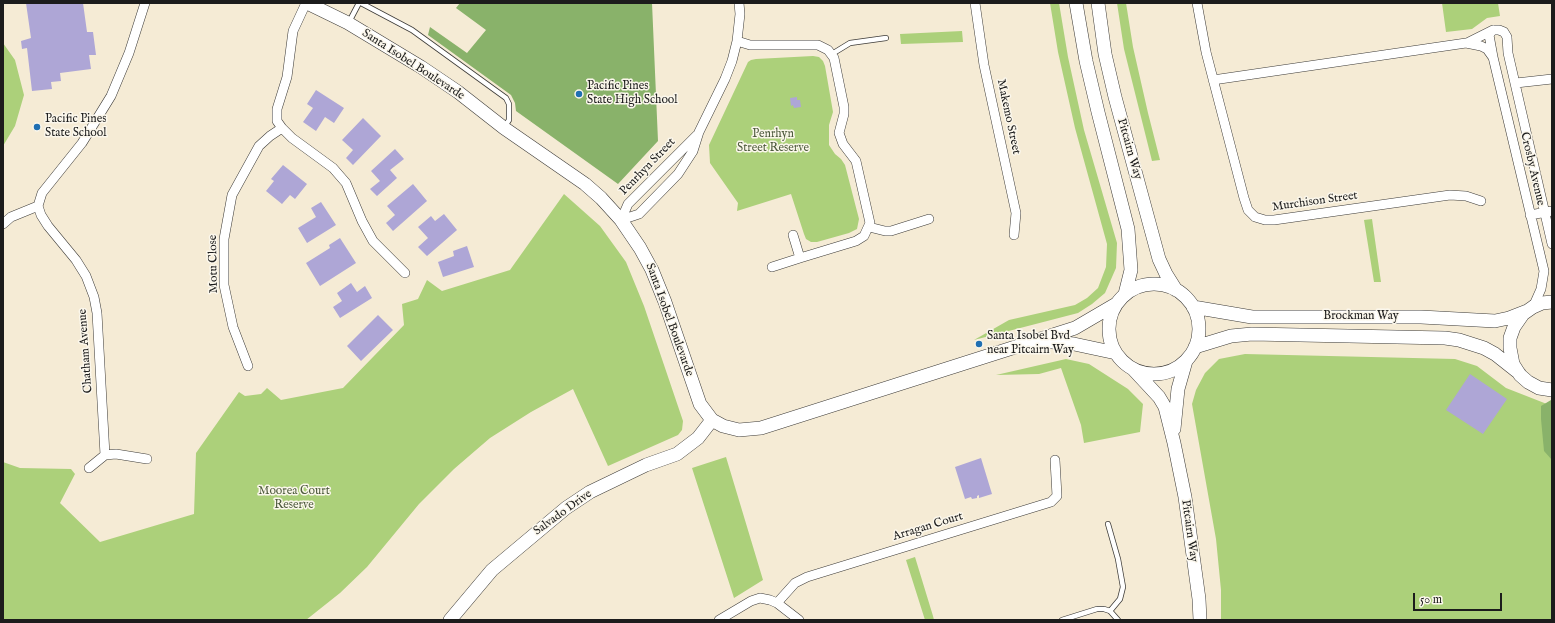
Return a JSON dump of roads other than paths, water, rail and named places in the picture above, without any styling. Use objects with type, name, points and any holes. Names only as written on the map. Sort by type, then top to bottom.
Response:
[{"type":"street","points":[[3,224],[11,217],[38,206],[42,193],[82,143],[111,96],[129,53],[145,3]]},
{"type":"street","points":[[306,3],[293,31],[287,77],[277,109],[277,121],[292,138],[333,168],[346,183],[362,221],[373,240],[405,273]]},
{"type":"street","name":"Santa Isobel Boulevarde","points":[[306,3],[348,23],[421,67],[458,92],[504,128],[584,184],[601,198],[621,220],[640,248],[652,270],[665,302],[700,404],[712,420],[723,426],[739,430],[761,428],[1075,328],[1116,304]]},
{"type":"street","name":"Penrhyn Street","points":[[621,220],[639,214],[678,174],[693,151],[699,132],[725,79],[737,42],[740,3]]},
{"type":"street","name":"Makemo Street","points":[[976,3],[984,66],[1016,213],[1014,235]]},
{"type":"street","name":"Pitcairn Way","points":[[1076,3],[1086,61],[1096,105],[1128,229],[1130,270],[1125,294]]},
{"type":"street","name":"Pitcairn Way","points":[[1098,3],[1105,54],[1115,97],[1159,259],[1176,290]]},
{"type":"street","name":"Murchison Street","points":[[1197,3],[1203,39],[1213,80],[1246,204],[1250,213],[1258,218],[1274,220],[1450,195],[1466,196],[1481,201]]},
{"type":"street","points":[[1213,80],[1466,43],[1493,30]]},
{"type":"street","name":"Crosby Avenue","points":[[1530,309],[1541,289],[1544,270],[1493,57],[1489,35],[1493,30],[1499,30],[1506,34],[1516,83],[1549,212],[1552,244]]},
{"type":"street","points":[[737,42],[750,46],[818,45],[823,46],[832,54],[837,69],[844,107],[844,114],[839,133],[843,144],[856,161],[870,218],[869,227],[864,236],[856,242],[772,267]]},
{"type":"street","points":[[1466,43],[1481,46],[1487,49],[1493,57]]},
{"type":"street","points":[[1516,83],[1552,79]]},
{"type":"street","name":"Motu Close","points":[[248,366],[233,327],[224,285],[224,239],[232,195],[259,146],[282,128]]},
{"type":"street","name":"Penrhyn Street","points":[[621,220],[628,204],[699,132]]},
{"type":"street","name":"Chatham Avenue","points":[[38,206],[41,216],[76,260],[86,276],[94,296],[97,313],[105,455]]},
{"type":"street","points":[[1530,215],[1549,212]]},
{"type":"street","points":[[869,227],[891,231],[929,219]]},
{"type":"street","points":[[793,235],[800,258]]},
{"type":"street","points":[[1150,284],[1164,285],[1176,290],[1186,297],[1193,307],[1198,320],[1199,334],[1195,347],[1186,360],[1174,369],[1160,373],[1146,373],[1132,368],[1123,361],[1116,353],[1110,341],[1109,328],[1110,315],[1116,304],[1125,294],[1137,287],[1150,284]]},
{"type":"street","name":"Brockman Way","points":[[1193,307],[1252,317],[1421,317],[1495,320],[1509,318],[1542,303],[1552,302]]},
{"type":"street","points":[[1519,373],[1512,359],[1510,338],[1516,323],[1530,309]]},
{"type":"street","name":"Brockman Way","points":[[1195,347],[1231,336],[1252,334],[1445,338],[1459,340],[1484,348],[1495,354],[1528,382],[1539,388],[1552,390]]},
{"type":"street","name":"Santa Isobel Boulevarde","points":[[1035,341],[1074,344],[1116,353]]},
{"type":"street","name":"Pitcairn Way","points":[[1174,443],[1178,389],[1186,360]]},
{"type":"street","name":"Pitcairn Way","points":[[1132,368],[1159,397],[1165,407],[1174,443],[1184,497],[1199,599],[1200,620]]},
{"type":"street","name":"Salvado Drive","points":[[450,620],[492,570],[566,508],[590,492],[646,465],[677,454],[698,438],[712,420]]},
{"type":"street","points":[[89,468],[105,455],[116,454],[147,459]]},
{"type":"street","name":"Arragan Court","points":[[778,604],[795,583],[807,577],[1051,502],[1057,496],[1055,460]]},
{"type":"street","points":[[719,620],[751,601],[760,598],[770,600],[778,604],[799,620]]},
{"type":"lane","points":[[348,23],[360,3],[412,30],[506,98],[509,104],[509,120],[504,128]]},
{"type":"lane","points":[[832,54],[850,43],[886,38]]},
{"type":"lane","points":[[1108,524],[1118,559],[1123,587],[1120,599],[1110,611]]},
{"type":"lane","points":[[1062,620],[1097,609],[1110,611],[1118,620]]},
{"type":"place","name":"Pacific Pines State High School","points":[[579,94]]},
{"type":"place","name":"Pacific Pines State School","points":[[37,127]]},
{"type":"place","name":"Santa Isobel Bvd near Pitcairn Way","points":[[979,344]]},
{"type":"park label","name":"Penrhyn Street Reserve","points":[[773,142]]},
{"type":"park label","name":"Moorea Court Reserve","points":[[294,499]]}]
